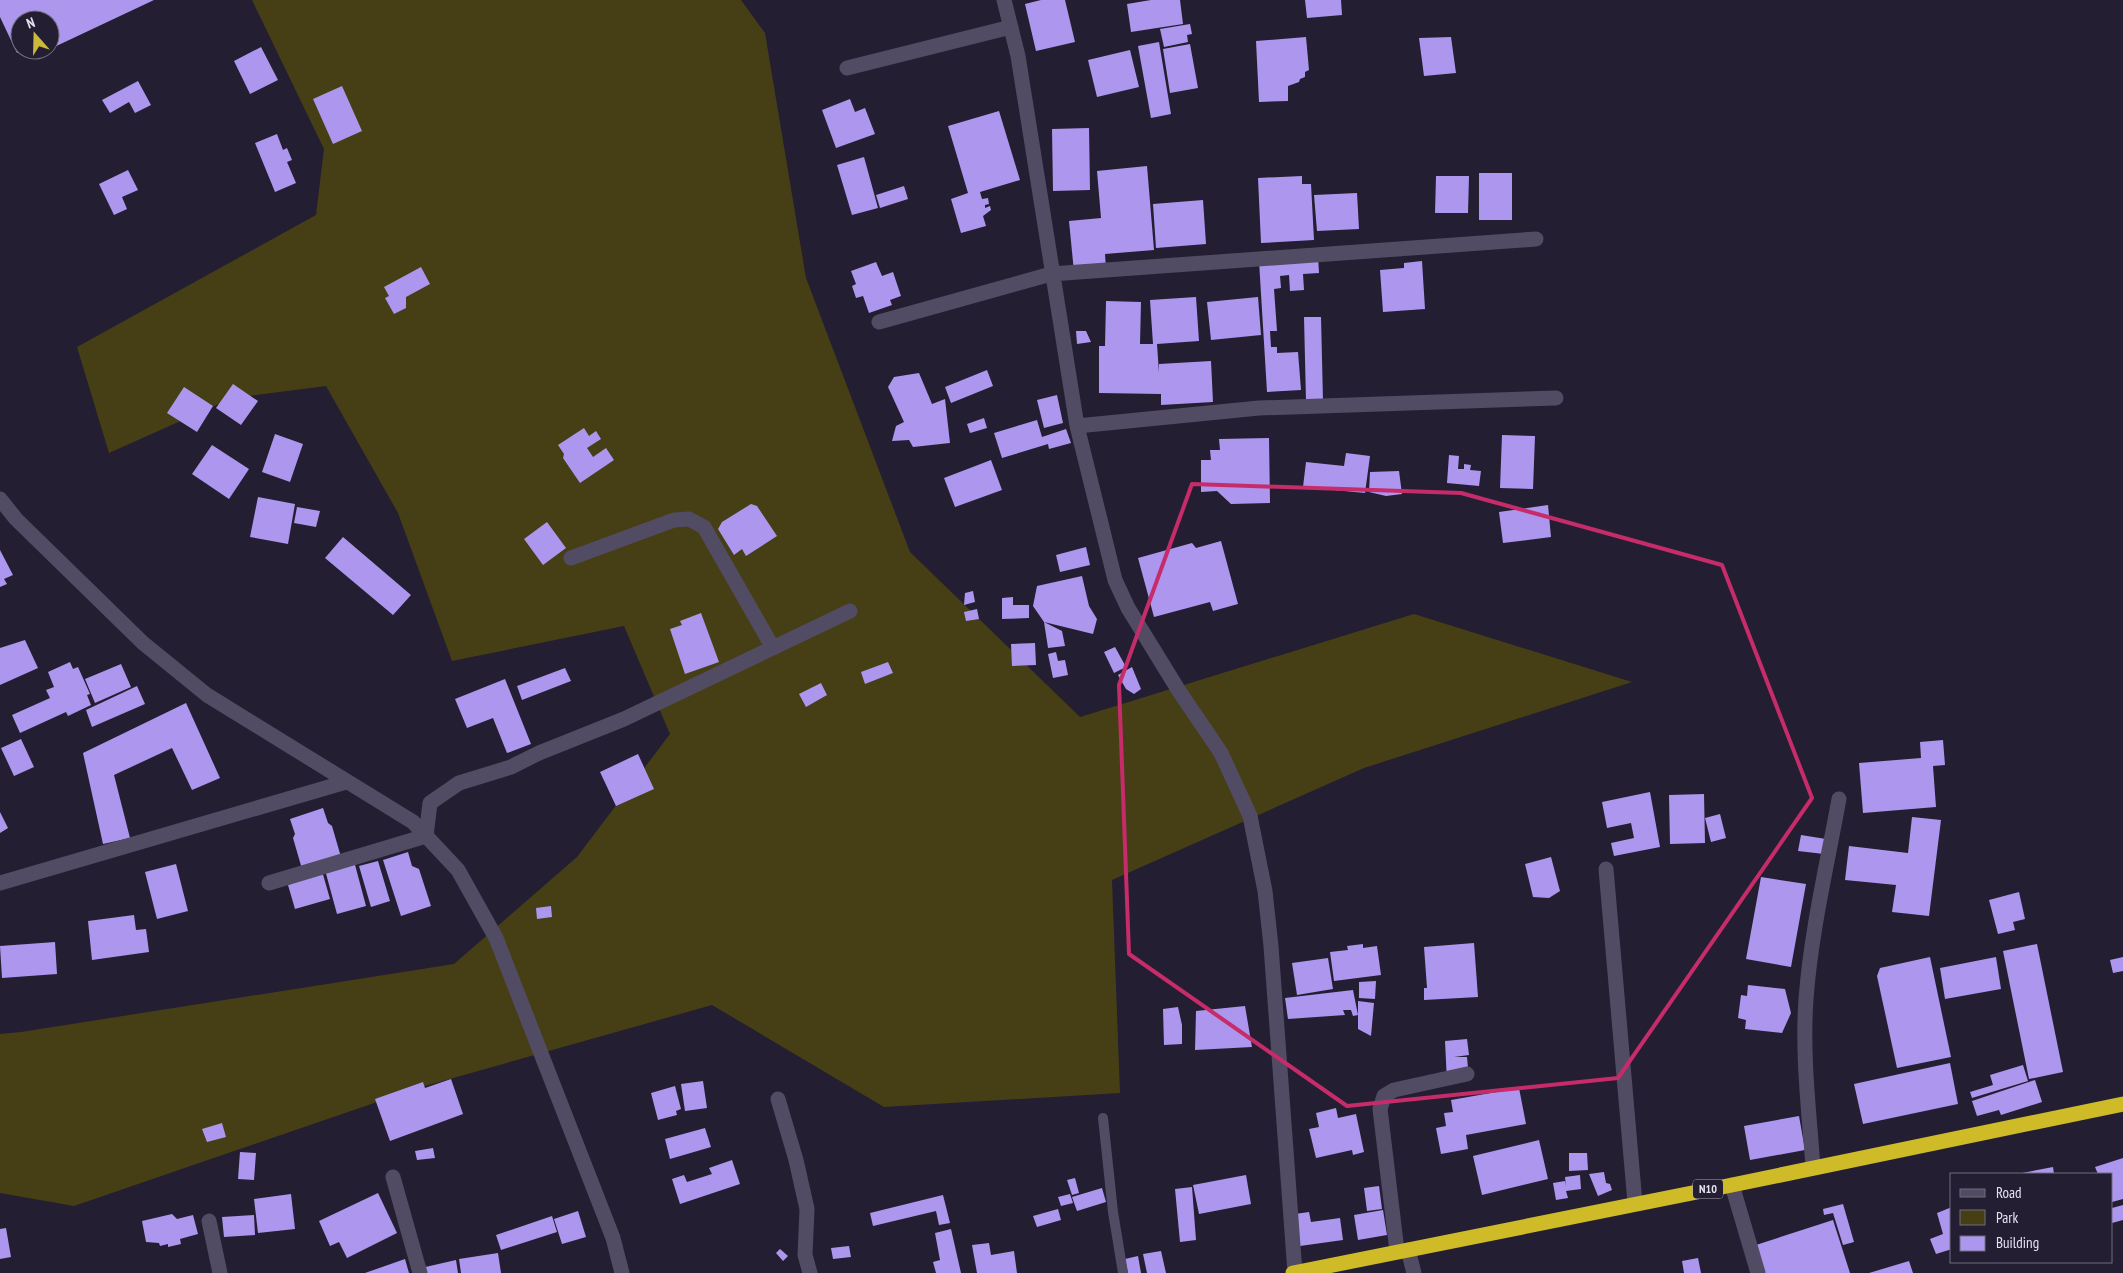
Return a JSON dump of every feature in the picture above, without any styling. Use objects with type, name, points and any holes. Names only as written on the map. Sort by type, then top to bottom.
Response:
[{"type":"highway","name":"N10","points":[[1294,1273],[2123,1104]]},
{"type":"street","points":[[1004,0],[1018,56],[1051,274],[1077,426],[1115,580],[1133,616],[1179,691],[1221,753],[1250,816],[1265,891],[1271,946],[1294,1273]]},
{"type":"street","points":[[848,68],[1011,27]]},
{"type":"street","points":[[879,322],[1051,274],[1536,239]]},
{"type":"street","points":[[1077,426],[1259,408],[1556,398]]},
{"type":"street","points":[[0,499],[16,519],[143,642],[207,695],[413,822],[458,870],[496,938],[614,1238],[622,1273]]},
{"type":"street","points":[[571,558],[674,520],[689,519],[704,527],[773,648]]},
{"type":"street","points":[[426,836],[430,803],[459,783],[511,767],[539,752],[624,719],[850,611]]},
{"type":"street","points":[[0,882],[346,782]]},
{"type":"street","points":[[1813,1167],[1804,1056],[1806,999],[1815,931],[1839,799]]},
{"type":"street","points":[[269,883],[426,836]]},
{"type":"street","points":[[1606,869],[1635,1203]]},
{"type":"street","points":[[1414,1273],[1402,1251],[1380,1109],[1384,1096],[1394,1090],[1467,1074]]},
{"type":"street","points":[[778,1099],[796,1160],[807,1209],[805,1255],[810,1273]]},
{"type":"street","points":[[393,1177],[420,1273]]},
{"type":"street","points":[[1732,1185],[1758,1273]]},
{"type":"street","points":[[209,1221],[220,1273]]},
{"type":"lane","points":[[1103,1118],[1113,1212],[1123,1273]]},
{"type":"highlighted area","points":[[1192,484],[1461,493],[1722,565],[1812,798],[1618,1078],[1347,1106],[1129,954],[1119,685]]},
{"type":"green space","points":[[252,0],[741,0],[765,33],[806,278],[910,552],[1080,717],[1414,614],[1632,682],[1364,768],[1112,880],[1120,1093],[884,1107],[712,1005],[418,1088],[74,1206],[0,1193],[0,1034],[454,964],[577,857],[670,734],[624,626],[452,661],[398,513],[326,386],[232,398],[109,453],[77,347],[316,215],[324,149]]},
{"type":"building","points":[[0,0],[154,0],[60,44],[60,10],[10,10],[10,38],[0,17]]},
{"type":"building","points":[[1041,0],[1065,0],[1075,42],[1036,51],[1025,4]]},
{"type":"building","points":[[1151,0],[1180,0],[1183,24],[1131,32],[1127,4]]},
{"type":"building","points":[[1305,0],[1341,0],[1342,15],[1307,18]]},
{"type":"building","points":[[1190,24],[1192,34],[1187,35],[1188,42],[1164,47],[1160,29]]},
{"type":"building","points":[[1306,37],[1309,70],[1305,72],[1305,77],[1300,79],[1299,82],[1288,86],[1288,101],[1259,102],[1256,41]]},
{"type":"building","points":[[1451,37],[1456,73],[1424,76],[1419,38]]},
{"type":"building","points":[[1159,42],[1171,114],[1151,118],[1138,46]]},
{"type":"building","points":[[1190,44],[1198,88],[1170,93],[1163,49]]},
{"type":"building","points":[[261,47],[278,80],[250,94],[234,61]]},
{"type":"building","points":[[1130,50],[1139,87],[1097,97],[1088,60]]},
{"type":"building","points":[[138,81],[151,105],[135,113],[129,102],[110,113],[102,100]]},
{"type":"building","points":[[342,86],[362,131],[333,144],[313,99]]},
{"type":"building","points":[[850,99],[855,112],[865,108],[875,134],[836,148],[822,110]]},
{"type":"building","points":[[999,111],[1020,180],[980,192],[982,199],[988,198],[989,204],[985,205],[985,208],[990,206],[991,210],[983,216],[986,226],[961,233],[951,199],[968,193],[948,126]]},
{"type":"building","points":[[1089,128],[1090,190],[1053,191],[1052,129]]},
{"type":"building","points":[[277,134],[283,150],[287,148],[292,160],[287,162],[296,183],[275,192],[255,143]]},
{"type":"building","points":[[864,157],[878,208],[852,215],[837,165]]},
{"type":"building","points":[[1147,166],[1154,250],[1105,254],[1106,269],[1074,272],[1069,221],[1101,218],[1097,171]]},
{"type":"building","points":[[128,170],[138,190],[122,197],[127,209],[114,215],[99,184]]},
{"type":"building","points":[[1479,173],[1512,173],[1512,220],[1479,220]]},
{"type":"building","points":[[1302,176],[1302,184],[1311,184],[1314,240],[1261,243],[1258,178]]},
{"type":"building","points":[[1436,176],[1469,176],[1468,213],[1435,213]]},
{"type":"building","points":[[904,186],[908,199],[880,208],[876,195]]},
{"type":"building","points":[[1357,193],[1359,229],[1317,231],[1314,195]]},
{"type":"building","points":[[1203,200],[1206,244],[1156,248],[1153,204]]},
{"type":"building","points":[[1318,256],[1319,273],[1303,274],[1304,290],[1290,291],[1289,275],[1280,276],[1281,288],[1274,289],[1277,331],[1270,331],[1271,347],[1277,347],[1277,353],[1298,352],[1301,390],[1267,392],[1259,261]]},
{"type":"building","points":[[1422,261],[1425,309],[1383,312],[1380,270],[1404,268],[1404,263]]},
{"type":"building","points":[[876,262],[882,276],[893,272],[901,296],[890,300],[892,305],[869,313],[863,296],[856,298],[852,286],[856,284],[851,271]]},
{"type":"building","points":[[421,267],[430,284],[406,297],[406,308],[394,314],[385,298],[389,296],[384,287]]},
{"type":"building","points":[[1196,297],[1199,341],[1157,344],[1159,373],[1159,364],[1211,361],[1213,402],[1161,405],[1161,394],[1099,393],[1099,346],[1105,346],[1106,301],[1141,302],[1140,344],[1153,344],[1150,300]]},
{"type":"building","points":[[1258,297],[1261,335],[1211,340],[1207,302]]},
{"type":"building","points":[[1304,317],[1321,317],[1323,401],[1306,401]]},
{"type":"building","points":[[1076,331],[1086,331],[1091,342],[1077,344]]},
{"type":"building","points":[[987,370],[993,386],[951,403],[945,387]]},
{"type":"building","points":[[919,373],[932,404],[945,399],[950,443],[913,447],[909,440],[892,441],[896,426],[904,422],[888,387],[894,377]]},
{"type":"building","points":[[233,384],[258,401],[241,425],[216,408]]},
{"type":"building","points":[[184,387],[213,406],[197,432],[167,413]]},
{"type":"building","points":[[1057,395],[1063,423],[1044,428],[1037,400]]},
{"type":"building","points":[[984,418],[987,428],[970,433],[967,424]]},
{"type":"building","points":[[1037,420],[1042,437],[1066,429],[1071,443],[1049,449],[1048,444],[1002,458],[994,433]]},
{"type":"building","points":[[584,428],[589,436],[596,431],[601,439],[587,448],[593,457],[606,448],[614,460],[580,483],[563,458],[564,454],[558,445]]},
{"type":"building","points":[[275,434],[303,444],[290,482],[262,472]]},
{"type":"building","points":[[1502,435],[1535,436],[1533,489],[1500,488]]},
{"type":"building","points":[[1269,438],[1270,503],[1231,504],[1217,491],[1201,492],[1201,460],[1211,460],[1210,450],[1220,450],[1219,439]]},
{"type":"building","points":[[212,445],[249,469],[229,499],[192,474]]},
{"type":"building","points":[[1346,453],[1370,456],[1365,493],[1303,487],[1306,462],[1344,466]]},
{"type":"building","points":[[1449,455],[1459,456],[1458,469],[1464,469],[1464,464],[1471,465],[1470,470],[1481,471],[1479,486],[1447,483]]},
{"type":"building","points":[[991,460],[1002,490],[955,507],[944,478]]},
{"type":"building","points":[[1399,471],[1402,494],[1386,496],[1369,492],[1370,472]]},
{"type":"building","points":[[258,497],[295,504],[288,544],[250,537]]},
{"type":"building","points":[[751,504],[757,506],[777,536],[746,556],[742,549],[734,555],[718,529],[722,522]]},
{"type":"building","points":[[1548,505],[1551,537],[1503,543],[1499,512]]},
{"type":"building","points":[[297,507],[320,511],[316,527],[294,523]]},
{"type":"building","points":[[547,522],[566,548],[543,565],[524,539]]},
{"type":"building","points":[[343,537],[411,595],[393,615],[325,558]]},
{"type":"building","points":[[1221,541],[1238,604],[1213,611],[1210,602],[1154,617],[1138,558],[1192,543],[1196,548]]},
{"type":"building","points":[[1086,547],[1090,565],[1060,572],[1056,555]]},
{"type":"building","points":[[0,550],[13,575],[4,579],[7,584],[0,587]]},
{"type":"building","points":[[1082,576],[1089,606],[1097,619],[1093,634],[1044,622],[1033,606],[1037,586]]},
{"type":"building","points":[[973,591],[975,602],[964,605],[965,593]]},
{"type":"building","points":[[1013,597],[1013,605],[1029,605],[1029,618],[1002,619],[1002,598]]},
{"type":"building","points":[[977,609],[979,619],[966,621],[964,612]]},
{"type":"building","points":[[701,613],[719,662],[685,674],[670,629],[682,625],[680,621]]},
{"type":"building","points":[[1044,622],[1062,631],[1065,646],[1048,648]]},
{"type":"building","points":[[25,640],[38,668],[0,685],[0,648]]},
{"type":"building","points":[[1035,643],[1036,665],[1012,666],[1011,644]]},
{"type":"building","points":[[1115,647],[1126,667],[1114,673],[1104,652]]},
{"type":"building","points":[[1056,652],[1058,661],[1065,660],[1068,675],[1053,678],[1048,654]]},
{"type":"building","points":[[70,662],[73,669],[78,667],[90,694],[87,695],[91,705],[68,716],[66,712],[20,733],[12,715],[50,698],[46,690],[54,687],[48,672]]},
{"type":"building","points":[[888,662],[893,673],[865,684],[861,672]]},
{"type":"building","points":[[121,664],[131,687],[95,703],[85,679]]},
{"type":"building","points":[[1132,667],[1141,689],[1134,694],[1126,689],[1118,675]]},
{"type":"building","points":[[565,668],[571,681],[522,700],[517,686]]},
{"type":"building","points":[[505,679],[531,744],[507,753],[493,718],[467,728],[455,699]]},
{"type":"building","points":[[821,683],[827,695],[806,707],[799,694]]},
{"type":"building","points":[[137,686],[145,704],[92,727],[86,710]]},
{"type":"building","points":[[186,703],[220,778],[192,790],[172,748],[114,775],[130,838],[103,844],[83,753]]},
{"type":"building","points":[[21,739],[34,767],[14,776],[1,748]]},
{"type":"building","points":[[1943,740],[1945,765],[1933,766],[1936,807],[1863,813],[1859,763],[1921,758],[1920,742]]},
{"type":"building","points":[[638,754],[654,789],[616,806],[600,772]]},
{"type":"building","points":[[1650,792],[1660,847],[1614,856],[1611,843],[1634,838],[1631,823],[1607,828],[1602,802]]},
{"type":"building","points":[[1704,794],[1705,843],[1670,844],[1669,795]]},
{"type":"building","points":[[323,808],[328,823],[332,826],[341,857],[302,869],[293,838],[295,834],[290,819]]},
{"type":"building","points":[[0,812],[8,828],[0,833]]},
{"type":"building","points":[[1720,814],[1726,838],[1711,842],[1705,818]]},
{"type":"building","points":[[1912,817],[1941,820],[1929,916],[1892,912],[1896,885],[1845,880],[1849,846],[1908,853]]},
{"type":"building","points":[[1801,835],[1826,839],[1824,854],[1798,851]]},
{"type":"building","points":[[408,852],[412,866],[419,869],[431,906],[401,916],[383,860]]},
{"type":"building","points":[[1551,857],[1560,891],[1549,898],[1533,897],[1525,864]]},
{"type":"building","points":[[354,861],[366,906],[337,914],[325,870]]},
{"type":"building","points":[[378,861],[390,901],[371,907],[359,866]]},
{"type":"building","points":[[176,864],[188,911],[157,919],[145,872]]},
{"type":"building","points":[[322,871],[330,899],[295,909],[288,885]]},
{"type":"building","points":[[1761,877],[1806,884],[1791,967],[1746,959]]},
{"type":"building","points":[[2019,892],[2025,919],[2013,922],[2015,930],[1998,934],[1989,900]]},
{"type":"building","points":[[551,906],[552,917],[537,919],[536,908]]},
{"type":"building","points":[[134,915],[136,930],[146,929],[149,952],[92,960],[88,921]]},
{"type":"building","points":[[55,942],[57,974],[2,978],[0,946]]},
{"type":"building","points":[[1474,943],[1478,997],[1424,1000],[1424,988],[1427,988],[1424,947]]},
{"type":"building","points":[[1363,944],[1363,948],[1377,946],[1381,975],[1334,981],[1330,952],[1348,950],[1347,946]]},
{"type":"building","points":[[2037,944],[2063,1072],[2029,1079],[2003,951]]},
{"type":"building","points":[[1930,957],[1951,1057],[1897,1068],[1877,976],[1880,968]]},
{"type":"building","points":[[1996,957],[2001,989],[1945,999],[1940,968]]},
{"type":"building","points":[[2123,957],[2123,971],[2113,973],[2110,960]]},
{"type":"building","points":[[1328,958],[1333,989],[1297,995],[1292,963]]},
{"type":"building","points":[[1376,981],[1375,999],[1359,998],[1359,982]]},
{"type":"building","points":[[1748,985],[1785,989],[1791,1013],[1782,1033],[1745,1029],[1746,1020],[1738,1018],[1741,995],[1747,996]]},
{"type":"building","points":[[1353,990],[1358,1015],[1353,1016],[1351,1010],[1343,1010],[1345,1015],[1288,1019],[1285,998]]},
{"type":"building","points":[[1358,1001],[1374,1003],[1371,1036],[1358,1029]]},
{"type":"building","points":[[1245,1006],[1252,1047],[1195,1050],[1196,1011]]},
{"type":"building","points":[[1178,1007],[1182,1025],[1182,1044],[1164,1045],[1163,1009]]},
{"type":"building","points":[[1467,1039],[1469,1055],[1454,1057],[1467,1057],[1469,1079],[1447,1082],[1445,1041]]},
{"type":"building","points":[[1950,1063],[1958,1104],[1863,1124],[1854,1084]]},
{"type":"building","points":[[2023,1065],[2028,1081],[1972,1098],[1970,1092],[1993,1085],[1990,1075]]},
{"type":"building","points":[[451,1079],[463,1114],[390,1141],[375,1099],[423,1082],[425,1088]]},
{"type":"building","points":[[2035,1080],[2042,1102],[2001,1115],[1999,1110],[1977,1116],[1972,1101]]},
{"type":"building","points":[[703,1081],[707,1108],[685,1111],[681,1084]]},
{"type":"building","points":[[675,1086],[681,1109],[676,1111],[677,1115],[658,1120],[651,1093]]},
{"type":"building","points":[[1519,1088],[1526,1124],[1466,1135],[1468,1149],[1441,1154],[1436,1128],[1446,1126],[1444,1113],[1453,1112],[1451,1100]]},
{"type":"building","points":[[1336,1108],[1338,1118],[1356,1114],[1364,1152],[1353,1155],[1352,1150],[1316,1158],[1309,1129],[1319,1127],[1316,1113]]},
{"type":"building","points":[[1799,1116],[1805,1150],[1750,1160],[1744,1126]]},
{"type":"building","points":[[222,1123],[226,1137],[207,1142],[202,1129]]},
{"type":"building","points":[[705,1128],[711,1147],[670,1159],[665,1139]]},
{"type":"building","points":[[1539,1140],[1548,1179],[1482,1195],[1473,1156]]},
{"type":"building","points":[[433,1148],[435,1158],[417,1160],[415,1151]]},
{"type":"building","points":[[240,1152],[256,1153],[254,1180],[238,1179]]},
{"type":"building","points":[[1569,1153],[1587,1153],[1588,1170],[1569,1171]]},
{"type":"building","points":[[2123,1158],[2123,1199],[2113,1202],[2113,1173],[2098,1173],[2095,1167]]},
{"type":"building","points":[[732,1160],[740,1184],[680,1204],[672,1179],[684,1175],[687,1182],[712,1174],[709,1168]]},
{"type":"building","points":[[2053,1167],[2054,1173],[2022,1173]]},
{"type":"building","points":[[1604,1172],[1606,1183],[1610,1184],[1612,1190],[1598,1196],[1589,1174]]},
{"type":"building","points":[[1246,1175],[1251,1204],[1199,1214],[1193,1185]]},
{"type":"building","points":[[1580,1175],[1581,1189],[1566,1191],[1568,1198],[1556,1200],[1553,1183],[1565,1181],[1566,1187],[1565,1177]]},
{"type":"building","points":[[1075,1178],[1079,1193],[1072,1195],[1067,1180]]},
{"type":"building","points":[[1379,1186],[1382,1209],[1367,1211],[1364,1188]]},
{"type":"building","points":[[1192,1187],[1196,1240],[1180,1242],[1175,1189]]},
{"type":"building","points":[[1102,1188],[1106,1202],[1077,1211],[1072,1197]]},
{"type":"building","points":[[378,1193],[397,1233],[347,1258],[339,1242],[330,1246],[319,1221]]},
{"type":"building","points":[[291,1194],[295,1229],[258,1233],[254,1199]]},
{"type":"building","points":[[1070,1194],[1073,1203],[1061,1206],[1058,1197]]},
{"type":"building","points":[[943,1195],[950,1223],[939,1225],[936,1211],[873,1226],[870,1213]]},
{"type":"building","points":[[1843,1204],[1854,1242],[1843,1245],[1833,1213],[1824,1215],[1823,1209]]},
{"type":"building","points":[[2123,1205],[2123,1220],[2113,1223],[2113,1208]]},
{"type":"building","points":[[1950,1208],[1950,1250],[1936,1254],[1930,1239],[1943,1234],[1937,1213]]},
{"type":"building","points":[[1058,1209],[1061,1220],[1037,1227],[1033,1216]]},
{"type":"building","points":[[1383,1210],[1387,1235],[1358,1240],[1354,1215]]},
{"type":"building","points":[[578,1211],[586,1237],[562,1244],[554,1219]]},
{"type":"building","points":[[1309,1212],[1311,1222],[1340,1218],[1343,1240],[1300,1246],[1295,1214]]},
{"type":"building","points":[[172,1214],[177,1219],[193,1215],[198,1234],[180,1239],[181,1244],[168,1247],[168,1244],[160,1246],[159,1243],[146,1242],[142,1221]]},
{"type":"building","points":[[254,1215],[255,1235],[224,1237],[222,1217]]},
{"type":"building","points":[[552,1216],[557,1232],[501,1250],[496,1235]]},
{"type":"building","points":[[1833,1220],[1850,1273],[1765,1273],[1756,1245]]},
{"type":"building","points":[[6,1228],[11,1257],[0,1259],[0,1229]]},
{"type":"building","points":[[951,1229],[961,1273],[936,1273],[933,1262],[940,1260],[935,1233]]},
{"type":"building","points":[[989,1243],[991,1255],[1014,1251],[1017,1273],[977,1273],[972,1245]]},
{"type":"building","points":[[849,1246],[851,1257],[833,1259],[831,1248]]},
{"type":"building","points":[[780,1249],[788,1256],[783,1261],[776,1253]]},
{"type":"building","points":[[1161,1251],[1166,1273],[1147,1273],[1143,1254]]},
{"type":"building","points":[[498,1253],[501,1273],[461,1273],[459,1259]]},
{"type":"building","points":[[1138,1256],[1141,1273],[1128,1273],[1125,1259]]},
{"type":"building","points":[[1698,1258],[1701,1273],[1684,1273],[1682,1261]]},
{"type":"building","points":[[405,1259],[409,1273],[365,1273]]},
{"type":"building","points":[[456,1260],[458,1273],[422,1273],[421,1268]]},
{"type":"building","points":[[1909,1261],[1913,1273],[1869,1273]]}]
